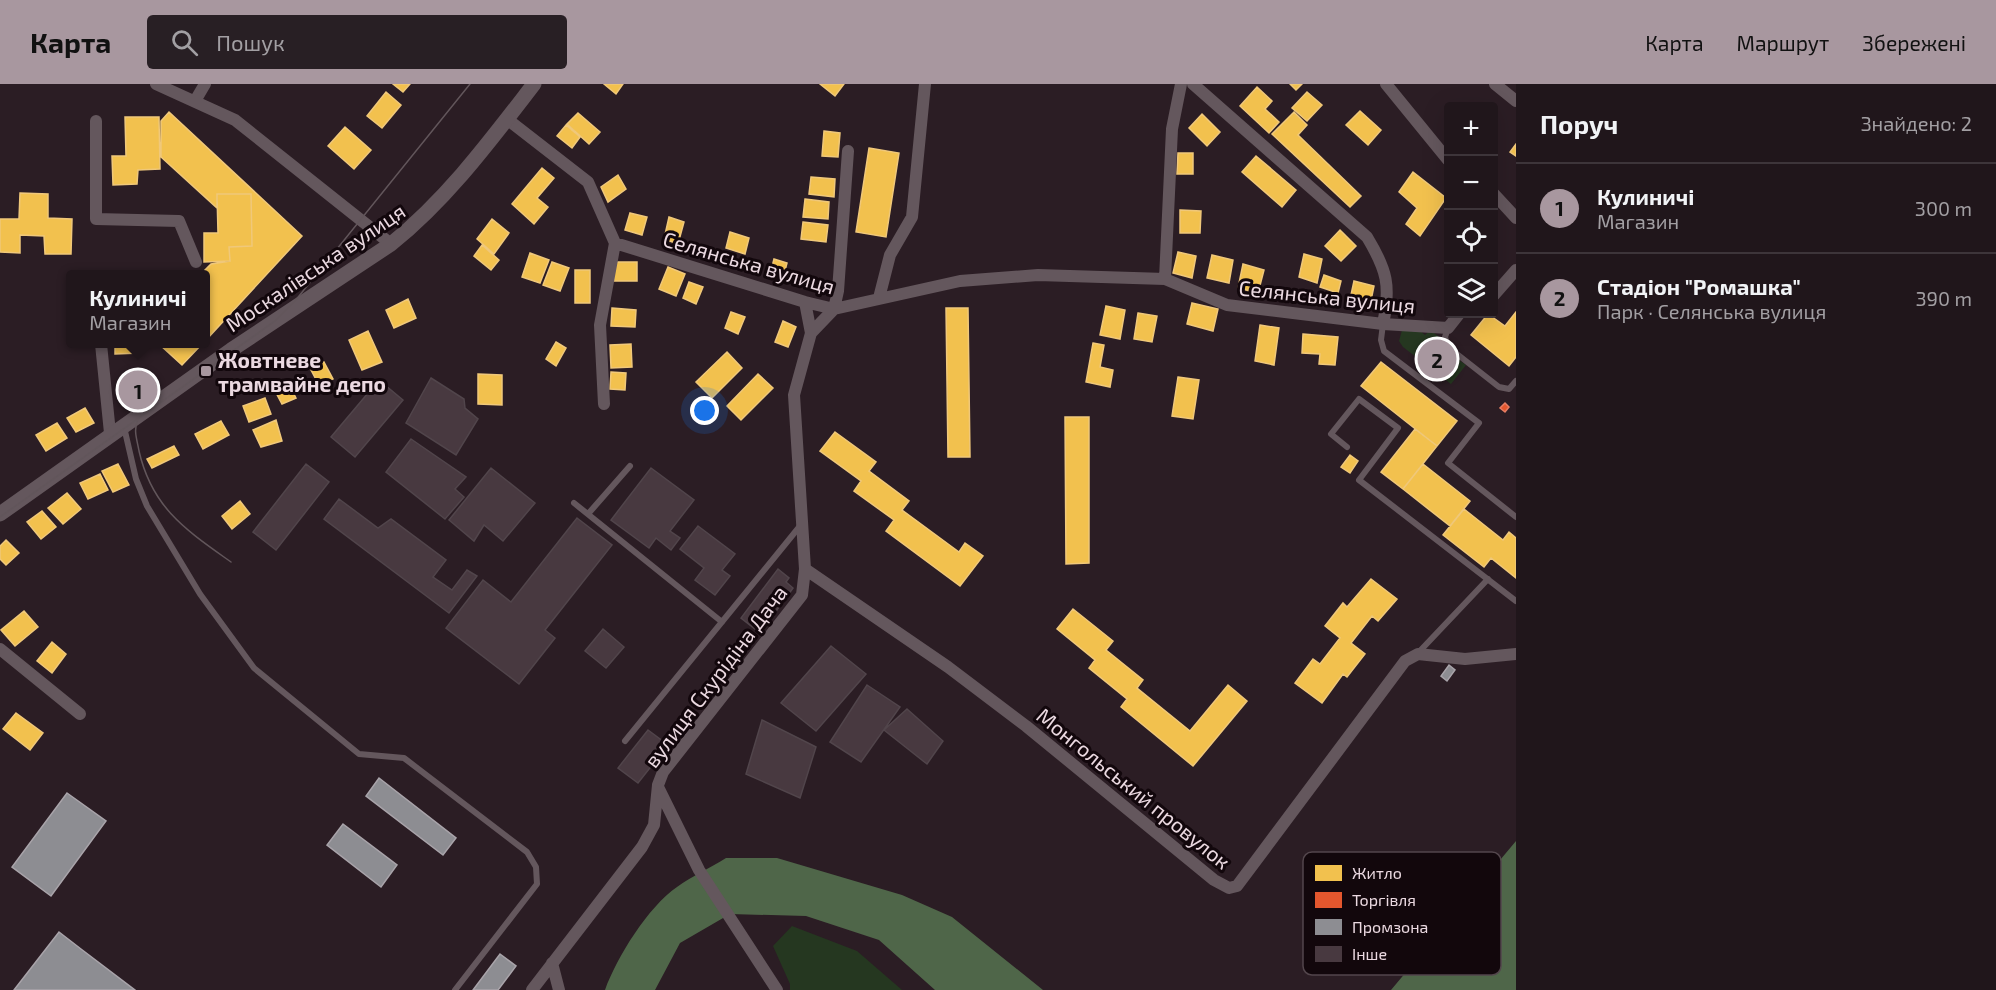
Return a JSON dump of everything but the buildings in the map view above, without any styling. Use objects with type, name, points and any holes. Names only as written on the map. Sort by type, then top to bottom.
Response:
[{"type":"street","points":[[156,84],[235,120],[391,244]]},
{"type":"street","points":[[195,101],[205,84]]},
{"type":"street","name":"Москалівська вулиця","points":[[0,514],[231,350],[391,244],[438,203],[534,84]]},
{"type":"street","points":[[879,298],[890,255],[912,217],[925,84]]},
{"type":"street","points":[[1165,279],[1172,129],[1181,84]]},
{"type":"street","points":[[1192,84],[1367,237],[1384,265],[1388,303],[1383,324]]},
{"type":"street","points":[[1386,84],[1446,156]]},
{"type":"street","points":[[1496,84],[1516,101]]},
{"type":"street","points":[[507,119],[588,182],[615,243],[600,325],[604,404]]},
{"type":"street","points":[[96,121],[96,219],[179,221],[196,262]]},
{"type":"street","points":[[811,333],[834,309],[838,291],[848,151]]},
{"type":"street","points":[[1498,198],[1516,218]]},
{"type":"street","name":"Селянська вулиця","points":[[615,243],[834,309],[960,281],[1038,275],[1165,279],[1227,305],[1383,324],[1448,328]]},
{"type":"street","points":[[1498,290],[1516,270]]},
{"type":"street","points":[[805,302],[811,333]]},
{"type":"street","points":[[1448,328],[1456,318]]},
{"type":"street","name":"вулиця Скурідіна Дача","points":[[777,990],[699,870],[658,785],[663,772],[802,595],[805,569],[794,395],[811,333]]},
{"type":"street","points":[[102,348],[117,430]]},
{"type":"street","name":"Монгольський провулок","points":[[805,569],[957,674],[1026,726],[1214,880],[1229,888],[1237,886],[1406,661],[1418,654]]},
{"type":"street","points":[[0,649],[80,714]]},
{"type":"street","points":[[1418,654],[1465,659],[1516,654]]},
{"type":"street","points":[[532,990],[642,847],[654,825],[658,785]]},
{"type":"street","points":[[552,963],[559,990]]},
{"type":"lane","points":[[1383,324],[1381,340],[1384,351],[1479,423],[1448,463],[1516,517]]},
{"type":"lane","points":[[1448,328],[1445,338],[1448,347],[1456,354],[1499,387],[1509,389],[1516,381]]},
{"type":"lane","points":[[1347,447],[1331,434],[1359,399],[1398,428],[1359,480],[1516,601]]},
{"type":"lane","points":[[117,430],[147,506],[200,594],[254,668],[359,754],[404,758],[527,852],[536,867],[537,884],[455,990]]},
{"type":"lane","points":[[588,514],[630,466]]},
{"type":"lane","points":[[574,503],[722,622]]},
{"type":"lane","points":[[625,741],[802,524]]},
{"type":"lane","points":[[1418,654],[1488,579]]},
{"type":"shaded area","points":[[1402,330],[1419,330],[1425,335],[1430,330],[1450,345],[1446,351],[1466,365],[1451,384],[1403,347],[1399,341]]},
{"type":"shaded area","points":[[1516,841],[1516,990],[1391,990],[1404,975],[1501,975],[1501,859]]},
{"type":"shaded area","points":[[726,858],[777,858],[902,895],[952,917],[1043,990],[935,990],[879,940],[806,916],[730,914],[680,943],[655,990],[605,990],[625,948],[655,907],[683,883]]},
{"type":"shaded area","points":[[792,926],[857,951],[902,990],[790,990],[790,984],[773,946]]},
{"type":"tram line","points":[[0,517],[275,321],[295,301],[470,84]]},
{"type":"tram line","points":[[138,419],[136,431],[139,451],[145,471],[162,503],[186,528],[231,562]]},
{"type":"place","name":"Стадіон \"Ромашка\"","points":[[1437,359]]},
{"type":"place","name":"Жовтневе трамвайне депо","points":[[206,371]]},
{"type":"place","name":"Кулиничі","points":[[138,390]]}]
